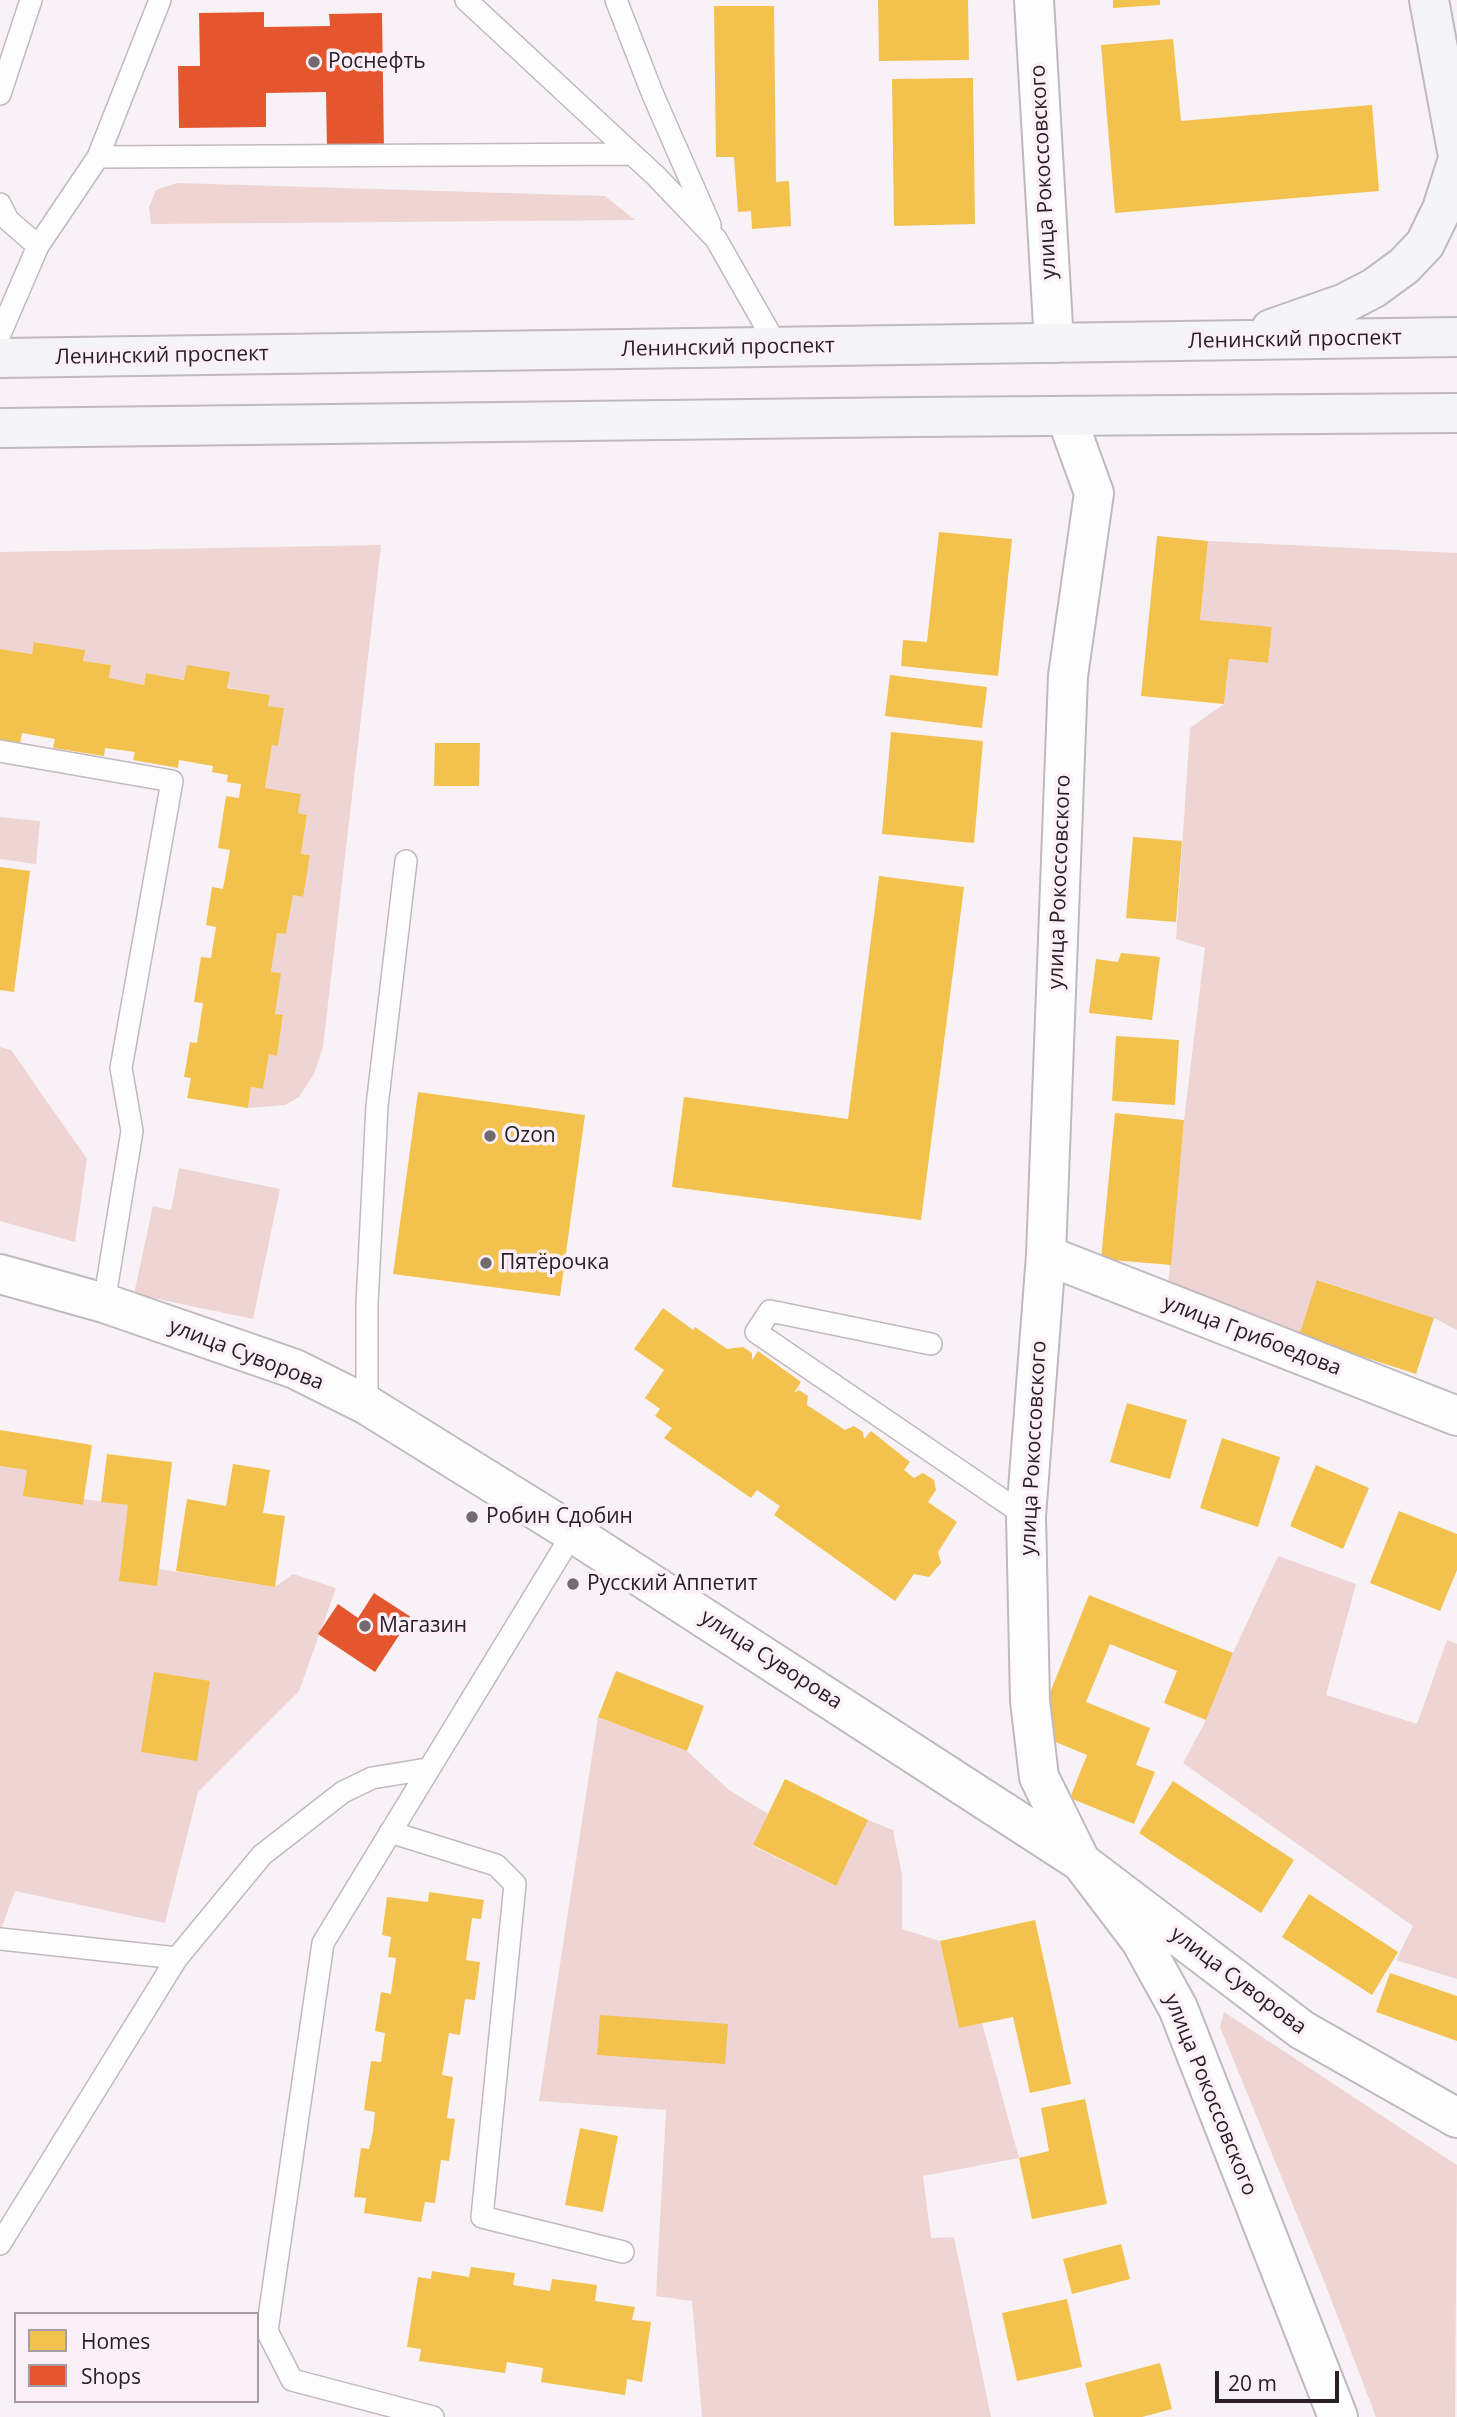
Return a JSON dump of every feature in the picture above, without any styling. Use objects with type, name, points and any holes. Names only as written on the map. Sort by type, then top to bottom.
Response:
[{"type":"main road","points":[[1429,0],[1457,151]]},
{"type":"main road","points":[[1234,341],[1345,303],[1374,288],[1404,266],[1425,244],[1442,209],[1457,162]]},
{"type":"main road","name":"Ленинский проспект","points":[[0,358],[1457,337]]},
{"type":"main road","points":[[0,428],[1457,414]]},
{"type":"street","name":"улица Рокоссовского","points":[[1034,0],[1054,343]]},
{"type":"street","name":"улица Рокоссовского","points":[[1066,416],[1094,493],[1068,676],[1046,1255],[1026,1516],[1030,1701],[1038,1777],[1081,1862],[1141,1941],[1178,2008],[1338,2417]]},
{"type":"street","name":"улица Грибоедова","points":[[1046,1255],[1457,1416]]},
{"type":"street","name":"улица Суворова","points":[[0,1274],[104,1303],[295,1369],[367,1405],[573,1532],[1081,1862],[1302,2030],[1457,2118]]},
{"type":"lane","points":[[0,94],[31,0]]},
{"type":"lane","points":[[0,334],[38,246],[98,157],[160,0]]},
{"type":"lane","points":[[466,0],[656,176],[716,239]]},
{"type":"lane","points":[[616,0],[653,95],[716,239],[778,348]]},
{"type":"lane","points":[[98,157],[632,155]]},
{"type":"lane","points":[[0,204],[8,220],[38,246]]},
{"type":"lane","points":[[0,751],[172,781],[121,1068],[132,1131],[104,1303]]},
{"type":"lane","points":[[367,1405],[367,1304],[377,1106],[406,861]]},
{"type":"lane","points":[[931,1344],[770,1311],[756,1332],[1026,1516]]},
{"type":"lane","points":[[433,2417],[292,2379],[267,2331],[323,1943],[573,1532]]},
{"type":"lane","points":[[0,2244],[177,1958],[262,1855],[342,1792],[372,1778],[427,1769]]},
{"type":"lane","points":[[390,1832],[496,1866],[515,1884],[482,2217],[623,2252]]},
{"type":"lane","points":[[0,1938],[177,1958]]},
{"type":"shaded area","points":[[177,183],[605,196],[635,220],[151,224],[149,207],[156,190]]},
{"type":"shaded area","points":[[1208,541],[1457,553],[1457,1330],[1434,1318],[1318,1280],[1299,1336],[1168,1286],[1184,1120],[1205,948],[1176,939],[1190,728],[1224,704],[1229,659],[1268,663],[1272,628],[1200,620]]},
{"type":"shaded area","points":[[381,545],[323,1047],[314,1074],[299,1097],[285,1105],[248,1108],[251,1087],[263,1089],[269,1054],[277,1055],[283,1016],[275,1014],[280,973],[271,972],[277,933],[286,934],[293,895],[302,897],[310,855],[301,854],[307,815],[298,813],[301,794],[265,788],[272,745],[278,745],[284,708],[268,706],[270,695],[146,673],[144,685],[109,678],[111,665],[83,661],[84,650],[35,642],[32,654],[0,649],[0,552]]},
{"type":"shaded area","points":[[0,817],[40,821],[36,864],[0,859]]},
{"type":"shaded area","points":[[0,1047],[11,1050],[87,1159],[75,1242],[0,1221]]},
{"type":"shaded area","points":[[179,1168],[280,1189],[253,1319],[134,1294],[153,1206],[171,1210]]},
{"type":"shaded area","points":[[0,1466],[27,1470],[24,1496],[82,1505],[83,1499],[128,1505],[157,1586],[159,1569],[275,1587],[293,1574],[336,1588],[299,1691],[198,1792],[165,1923],[15,1891],[0,1932]]},
{"type":"shaded area","points":[[1278,1556],[1356,1584],[1326,1695],[1417,1724],[1447,1640],[1457,1644],[1457,1979],[1396,1960],[1413,1926],[1183,1763],[1206,1720],[1233,1653]]},
{"type":"shaded area","points":[[598,1717],[687,1751],[729,1790],[768,1814],[753,1846],[835,1886],[868,1820],[893,1830],[902,1875],[902,1929],[940,1941],[959,2028],[982,2023],[1019,2158],[923,2176],[931,2238],[954,2237],[991,2417],[702,2417],[692,2301],[656,2296],[666,2110],[539,2101]]},
{"type":"shaded area","points":[[1224,2012],[1457,2165],[1455,2417],[1376,2417],[1324,2281],[1220,2027]]},
{"type":"building: Homes","points":[[878,0],[968,0],[969,60],[879,61]]},
{"type":"building: Homes","points":[[1113,0],[1160,0],[1160,5],[1113,8]]},
{"type":"building: Homes","points":[[714,6],[774,6],[776,182],[789,181],[791,226],[752,229],[751,211],[738,212],[734,157],[716,157]]},
{"type":"building: Homes","points":[[1173,39],[1181,121],[1372,105],[1379,191],[1115,213],[1101,45]]},
{"type":"building: Homes","points":[[973,78],[975,224],[894,226],[892,79]]},
{"type":"building: Homes","points":[[939,532],[1012,539],[998,676],[901,666],[903,640],[927,642]]},
{"type":"building: Homes","points":[[1157,536],[1208,541],[1200,620],[1272,627],[1268,663],[1229,659],[1224,704],[1141,696]]},
{"type":"building: Homes","points":[[34,642],[85,650],[83,661],[111,665],[109,678],[144,685],[146,673],[184,680],[187,665],[230,672],[227,688],[270,695],[268,706],[284,708],[278,746],[272,745],[265,788],[301,794],[298,813],[307,815],[301,854],[310,855],[303,897],[293,895],[286,934],[277,933],[271,972],[281,973],[275,1014],[283,1015],[277,1056],[269,1054],[263,1089],[251,1087],[248,1108],[187,1098],[191,1078],[184,1077],[190,1042],[197,1043],[203,1003],[194,1002],[201,957],[211,958],[216,927],[206,925],[212,887],[223,889],[230,850],[218,848],[226,796],[239,798],[241,784],[227,782],[228,775],[212,772],[213,766],[179,760],[178,768],[133,760],[135,752],[105,748],[104,756],[53,748],[55,739],[22,733],[20,744],[0,741],[0,649],[32,654]]},
{"type":"building: Homes","points":[[890,675],[987,687],[982,728],[885,716]]},
{"type":"building: Homes","points":[[891,732],[983,741],[974,843],[882,834]]},
{"type":"building: Homes","points":[[435,743],[480,743],[479,786],[434,786]]},
{"type":"building: Homes","points":[[1133,837],[1182,841],[1176,922],[1126,918]]},
{"type":"building: Homes","points":[[0,867],[30,871],[14,992],[0,990]]},
{"type":"building: Homes","points":[[879,876],[964,887],[921,1220],[672,1187],[684,1097],[848,1119]]},
{"type":"building: Homes","points":[[1121,953],[1160,957],[1152,1020],[1089,1013],[1096,959],[1118,962]]},
{"type":"building: Homes","points":[[1116,1036],[1179,1040],[1175,1105],[1112,1101]]},
{"type":"building: Homes","points":[[418,1092],[585,1115],[560,1296],[393,1274]]},
{"type":"building: Homes","points":[[1115,1113],[1184,1120],[1171,1265],[1101,1259]]},
{"type":"building: Homes","points":[[1317,1280],[1434,1318],[1416,1374],[1299,1336]]},
{"type":"building: Homes","points":[[663,1308],[693,1330],[695,1327],[727,1349],[743,1347],[752,1353],[752,1360],[758,1351],[801,1382],[794,1393],[799,1390],[808,1396],[807,1405],[845,1430],[854,1426],[863,1432],[864,1439],[871,1431],[910,1462],[904,1470],[914,1478],[923,1473],[934,1480],[936,1490],[928,1502],[957,1522],[938,1552],[941,1563],[929,1577],[914,1574],[895,1601],[774,1515],[780,1506],[757,1490],[751,1498],[664,1438],[672,1428],[655,1416],[660,1409],[645,1398],[664,1370],[634,1349]]},
{"type":"building: Homes","points":[[1127,1403],[1187,1420],[1170,1479],[1110,1462]]},
{"type":"building: Homes","points":[[0,1430],[92,1445],[83,1505],[23,1496],[27,1470],[0,1466]]},
{"type":"building: Homes","points":[[1222,1438],[1280,1457],[1258,1527],[1200,1508]]},
{"type":"building: Homes","points":[[107,1454],[172,1462],[157,1586],[119,1581],[128,1505],[101,1502]]},
{"type":"building: Homes","points":[[233,1464],[270,1470],[263,1513],[285,1516],[275,1587],[176,1571],[187,1499],[226,1506]]},
{"type":"building: Homes","points":[[1316,1465],[1369,1488],[1343,1549],[1290,1526]]},
{"type":"building: Homes","points":[[1399,1511],[1457,1534],[1457,1570],[1440,1611],[1370,1583]]},
{"type":"building: Homes","points":[[1089,1595],[1233,1653],[1206,1720],[1164,1703],[1177,1671],[1110,1644],[1086,1702],[1150,1728],[1136,1765],[1155,1772],[1134,1824],[1070,1798],[1087,1755],[1034,1733]]},
{"type":"building: Homes","points":[[616,1671],[704,1706],[687,1751],[598,1717]]},
{"type":"building: Homes","points":[[154,1672],[210,1681],[197,1761],[141,1752]]},
{"type":"building: Homes","points":[[785,1779],[868,1820],[836,1886],[753,1845]]},
{"type":"building: Homes","points":[[1173,1781],[1294,1860],[1261,1913],[1139,1833]]},
{"type":"building: Homes","points":[[429,1892],[484,1900],[481,1919],[472,1918],[466,1960],[480,1962],[475,2000],[465,1999],[460,2035],[449,2033],[442,2075],[453,2077],[447,2118],[455,2119],[449,2161],[441,2160],[435,2203],[425,2202],[421,2222],[364,2213],[366,2198],[354,2197],[361,2148],[369,2149],[373,2132],[375,2112],[364,2110],[371,2061],[381,2062],[385,2033],[375,2031],[381,1992],[391,1994],[396,1958],[388,1957],[391,1937],[382,1935],[387,1897],[428,1902]]},
{"type":"building: Homes","points":[[1309,1894],[1398,1952],[1372,1995],[1282,1937]]},
{"type":"building: Homes","points":[[1035,1920],[1071,2084],[1030,2093],[1013,2017],[959,2028],[940,1941]]},
{"type":"building: Homes","points":[[1390,1973],[1457,1996],[1457,2041],[1376,2012]]},
{"type":"building: Homes","points":[[600,2015],[728,2024],[725,2064],[597,2055]]},
{"type":"building: Homes","points":[[1085,2099],[1107,2204],[1032,2219],[1019,2158],[1049,2151],[1041,2108]]},
{"type":"building: Homes","points":[[580,2128],[618,2136],[603,2212],[565,2205]]},
{"type":"building: Homes","points":[[1121,2244],[1130,2279],[1072,2294],[1063,2259]]},
{"type":"building: Homes","points":[[471,2267],[515,2273],[513,2285],[550,2291],[552,2279],[597,2285],[595,2301],[635,2307],[632,2320],[651,2322],[642,2382],[627,2379],[625,2395],[541,2382],[543,2368],[507,2362],[505,2373],[419,2361],[421,2349],[407,2347],[418,2277],[431,2279],[432,2271],[469,2277]]},
{"type":"building: Homes","points":[[1067,2299],[1082,2367],[1017,2381],[1002,2313]]},
{"type":"building: Homes","points":[[1160,2363],[1172,2409],[1142,2417],[1094,2417],[1085,2383]]},
{"type":"building: Shops","points":[[264,12],[264,27],[330,26],[329,14],[382,13],[384,150],[327,151],[326,92],[266,93],[266,127],[179,128],[178,66],[200,66],[199,13]]},
{"type":"building: Shops","name":"Магазин","points":[[374,1593],[411,1617],[375,1672],[318,1634],[338,1604],[358,1618]]},
{"type":"place","name":"Роснефть","points":[[314,62]]},
{"type":"place","name":"Ozon","points":[[490,1136]]},
{"type":"place","name":"Пятёрочка","points":[[486,1263]]},
{"type":"place","name":"Робин Сдобин","points":[[472,1517]]},
{"type":"place","name":"Русский Аппетит","points":[[573,1584]]},
{"type":"place","name":"Магазин","points":[[365,1626]]}]
